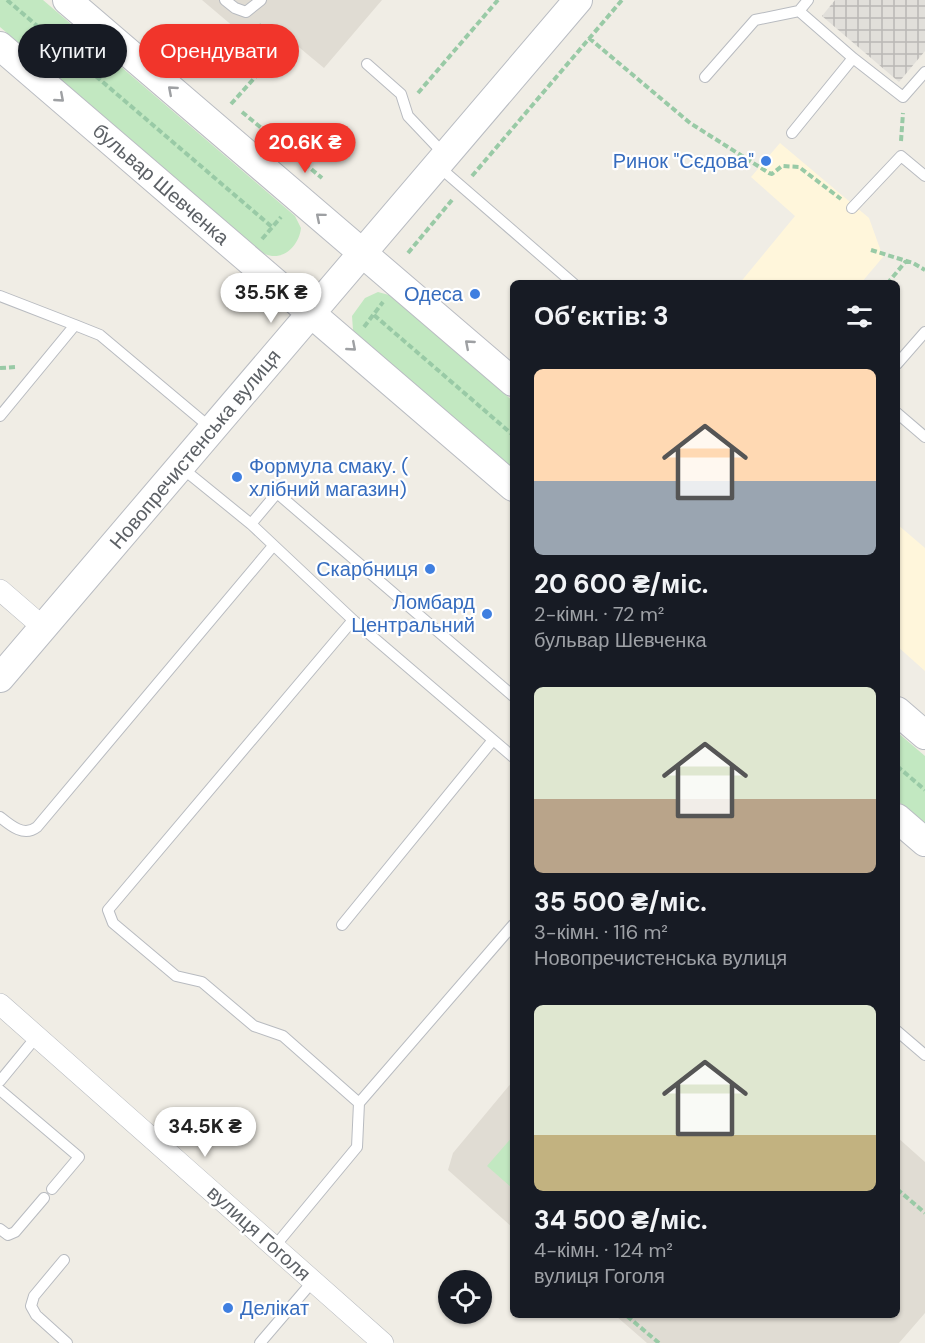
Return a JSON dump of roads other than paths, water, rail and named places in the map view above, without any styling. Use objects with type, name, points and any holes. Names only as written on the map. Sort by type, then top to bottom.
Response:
[{"type":"main road","name":"Новопречистенська вулиця","points":[[0,678],[578,0]]},
{"type":"main road","points":[[79,4],[362,253],[510,379]]},
{"type":"main road","name":"бульвар Шевченка","points":[[0,46],[510,484]]},
{"type":"main road","points":[[900,714],[925,735]]},
{"type":"main road","points":[[900,821],[925,842]]},
{"type":"street","points":[[0,590],[44,628]]},
{"type":"street","name":"вулиця Гоголя","points":[[0,1004],[383,1343]]},
{"type":"lane","points":[[225,0],[240,11],[246,12],[258,3]]},
{"type":"lane","points":[[705,77],[755,20],[799,11],[808,0]]},
{"type":"lane","points":[[799,11],[853,58],[903,97],[925,72]]},
{"type":"lane","points":[[792,133],[853,58]]},
{"type":"lane","points":[[367,64],[401,94],[411,119],[463,187],[569,280]]},
{"type":"lane","points":[[852,208],[901,156],[925,176]]},
{"type":"lane","points":[[0,296],[100,335],[212,429]]},
{"type":"lane","points":[[0,416],[75,325]]},
{"type":"lane","points":[[900,361],[925,332]]},
{"type":"lane","points":[[900,415],[925,436]]},
{"type":"lane","points":[[180,467],[251,524],[353,620],[510,754]]},
{"type":"lane","points":[[251,524],[277,493],[510,693]]},
{"type":"lane","points":[[0,817],[22,831],[32,831],[37,827],[273,546]]},
{"type":"lane","points":[[353,620],[108,910],[113,923],[176,976],[202,982],[254,1026],[282,1036],[359,1103]]},
{"type":"lane","points":[[342,925],[493,740]]},
{"type":"lane","points":[[275,1246],[357,1147],[359,1103],[510,928]]},
{"type":"lane","points":[[900,1034],[925,1055]]},
{"type":"lane","points":[[0,1082],[37,1036]]},
{"type":"lane","points":[[0,1090],[79,1157],[52,1189]]},
{"type":"lane","points":[[0,1229],[8,1235],[15,1232],[44,1198]]},
{"type":"lane","points":[[64,1260],[34,1296],[31,1306],[36,1316],[67,1343]]},
{"type":"lane","points":[[260,1343],[312,1281]]},
{"type":"place","name":"Ринок \"Сєдова\"","points":[[766,161]]},
{"type":"place","name":"Одеса","points":[[475,294]]},
{"type":"place","name":"Формула смаку. ( хлібний магазин)","points":[[237,477]]},
{"type":"place","name":"Скарбниця","points":[[430,569]]},
{"type":"place","name":"Ломбард Центральний","points":[[487,614]]},
{"type":"place","name":"Делікат","points":[[228,1308]]}]
